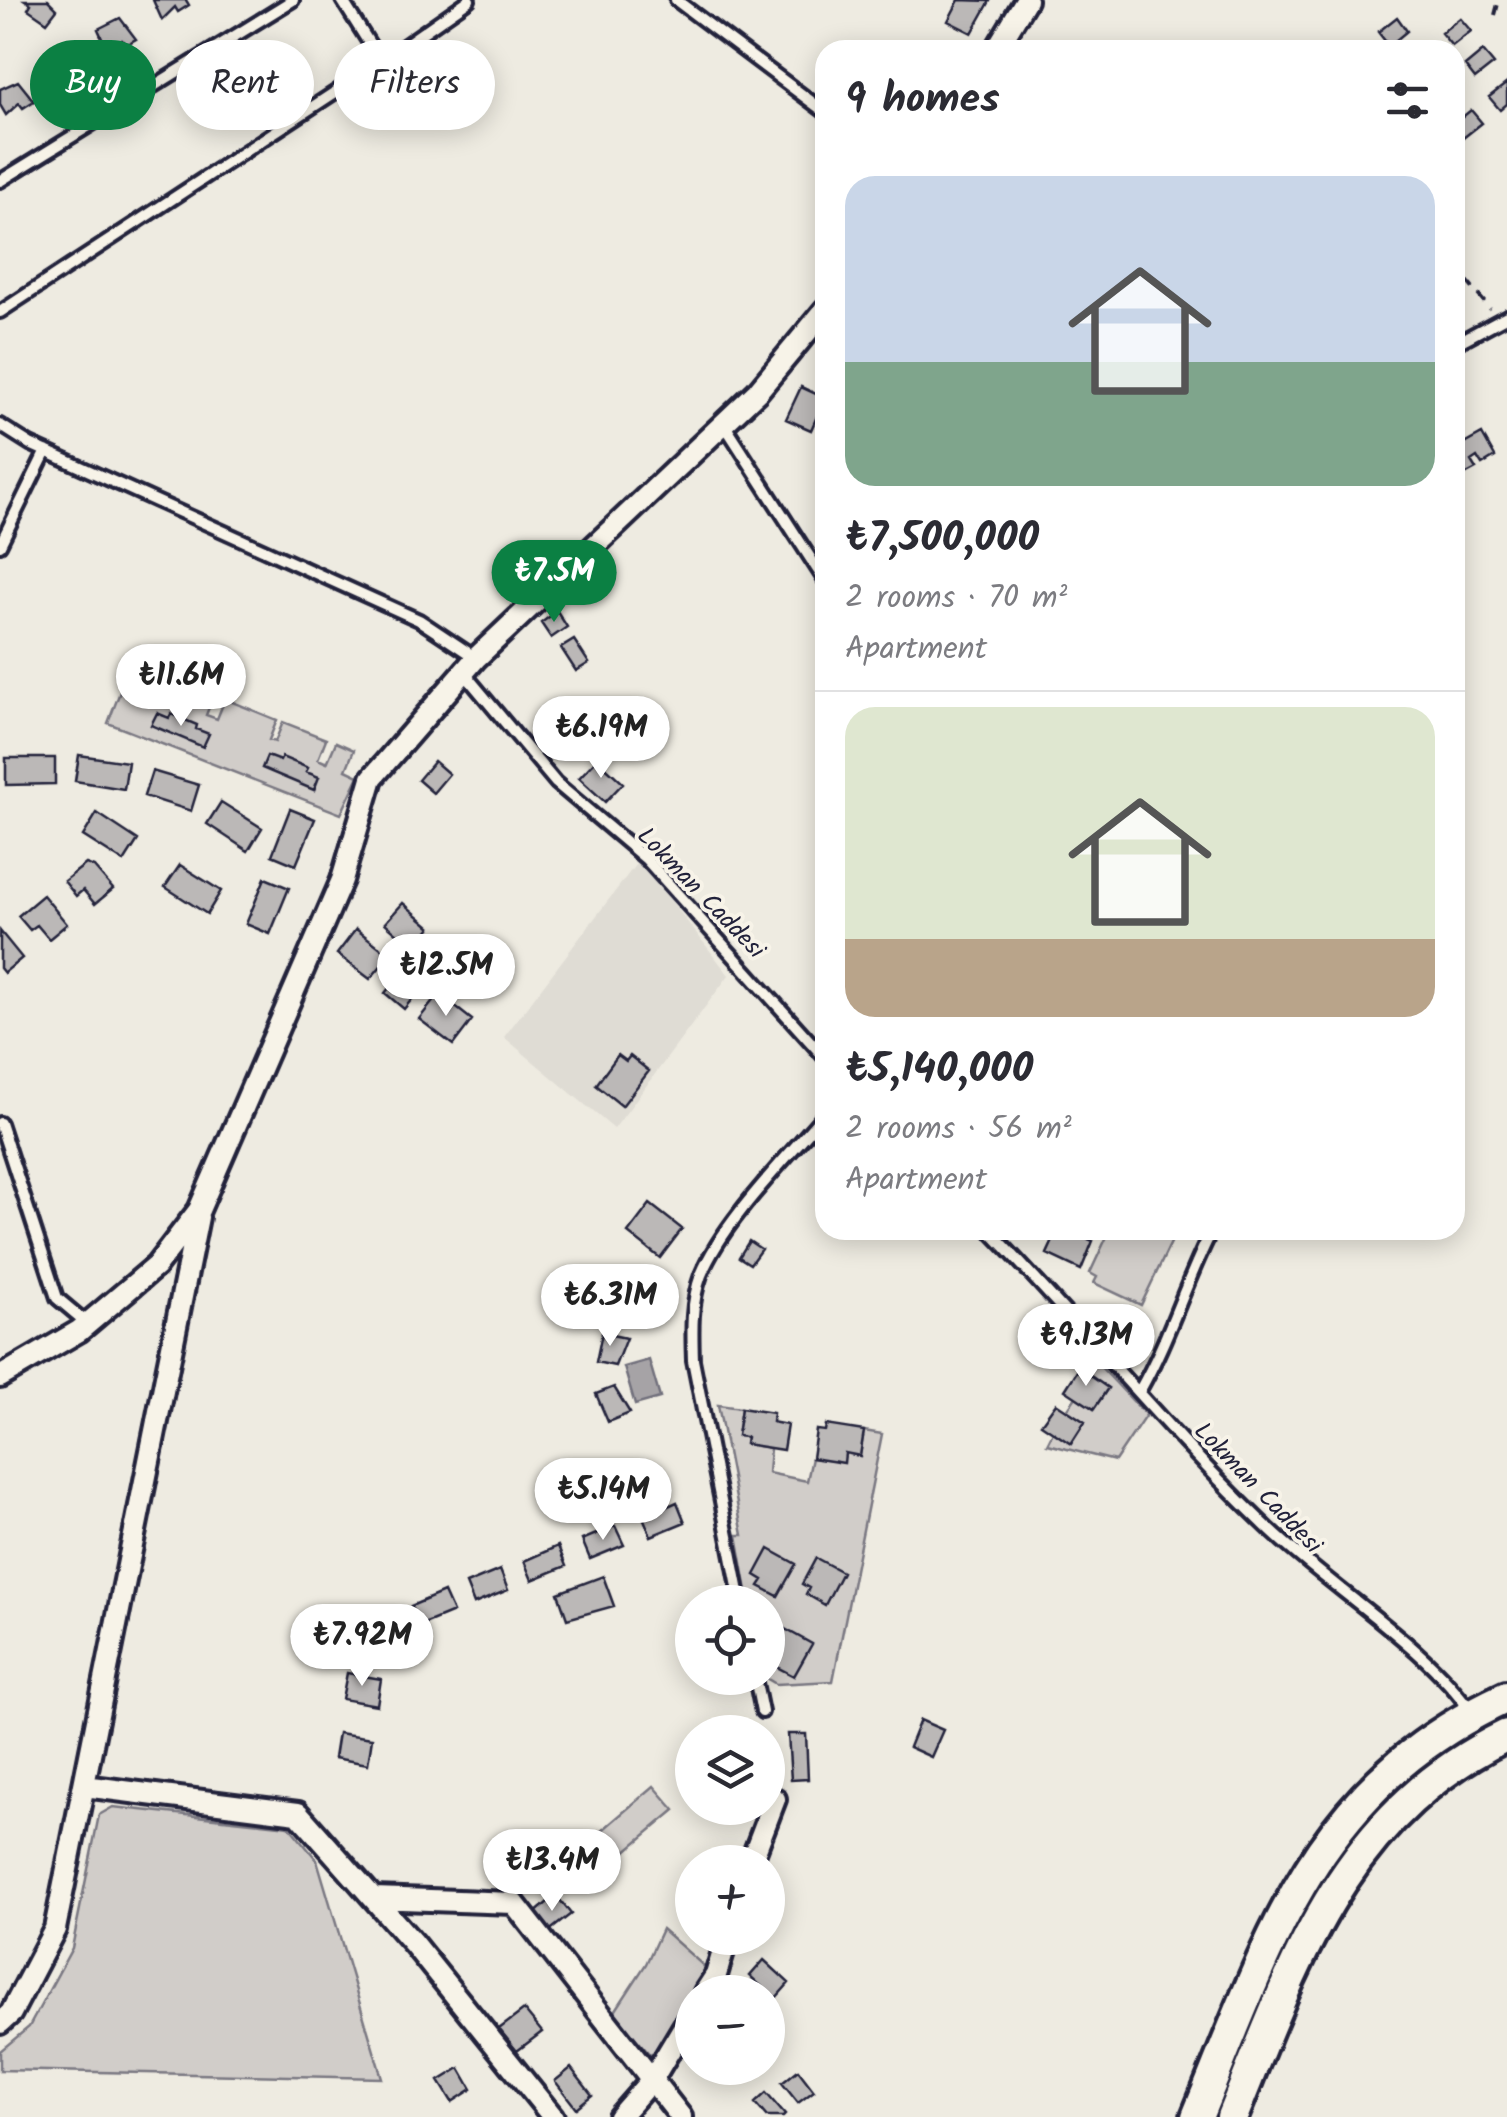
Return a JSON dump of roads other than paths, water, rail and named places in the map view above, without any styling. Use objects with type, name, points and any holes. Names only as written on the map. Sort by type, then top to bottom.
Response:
[{"type":"main road","points":[[1196,2117],[1279,1919],[1306,1872],[1364,1798],[1437,1736],[1507,1698]]},
{"type":"main road","points":[[1232,2117],[1302,1947],[1349,1868],[1376,1835],[1427,1788],[1468,1756],[1507,1736]]},
{"type":"street","points":[[1002,40],[1026,0]]},
{"type":"street","points":[[0,2022],[11,2013],[55,1929],[199,1210],[342,880],[372,778],[470,665],[757,392],[815,322]]},
{"type":"street","points":[[0,1377],[88,1324],[156,1266],[199,1210]]},
{"type":"street","points":[[84,1786],[298,1813],[374,1898],[553,2117]]},
{"type":"street","points":[[374,1898],[514,1903],[681,2117]]},
{"type":"street","points":[[618,2117],[654,2078],[675,2042]]},
{"type":"lane","points":[[0,181],[293,0]]},
{"type":"lane","points":[[342,0],[367,40]]},
{"type":"lane","points":[[412,40],[469,0]]},
{"type":"lane","points":[[676,0],[815,104]]},
{"type":"lane","points":[[0,312],[334,93]]},
{"type":"lane","points":[[1465,339],[1503,318]]},
{"type":"lane","points":[[723,423],[815,566]]},
{"type":"lane","name":"Lokman Caddesi","points":[[0,425],[46,452],[419,620],[470,665],[556,783],[646,859],[815,1047]]},
{"type":"lane","points":[[0,545],[46,452]]},
{"type":"lane","points":[[0,1123],[58,1298],[88,1324]]},
{"type":"lane","points":[[737,1585],[693,1360],[691,1319],[702,1274],[741,1211],[815,1125]]},
{"type":"lane","name":"Lokman Caddesi","points":[[998,1240],[1253,1514],[1307,1565],[1458,1692],[1472,1714]]},
{"type":"lane","points":[[1140,1390],[1160,1356],[1184,1284],[1207,1240]]},
{"type":"lane","points":[[758,1695],[762,1712]]}]
